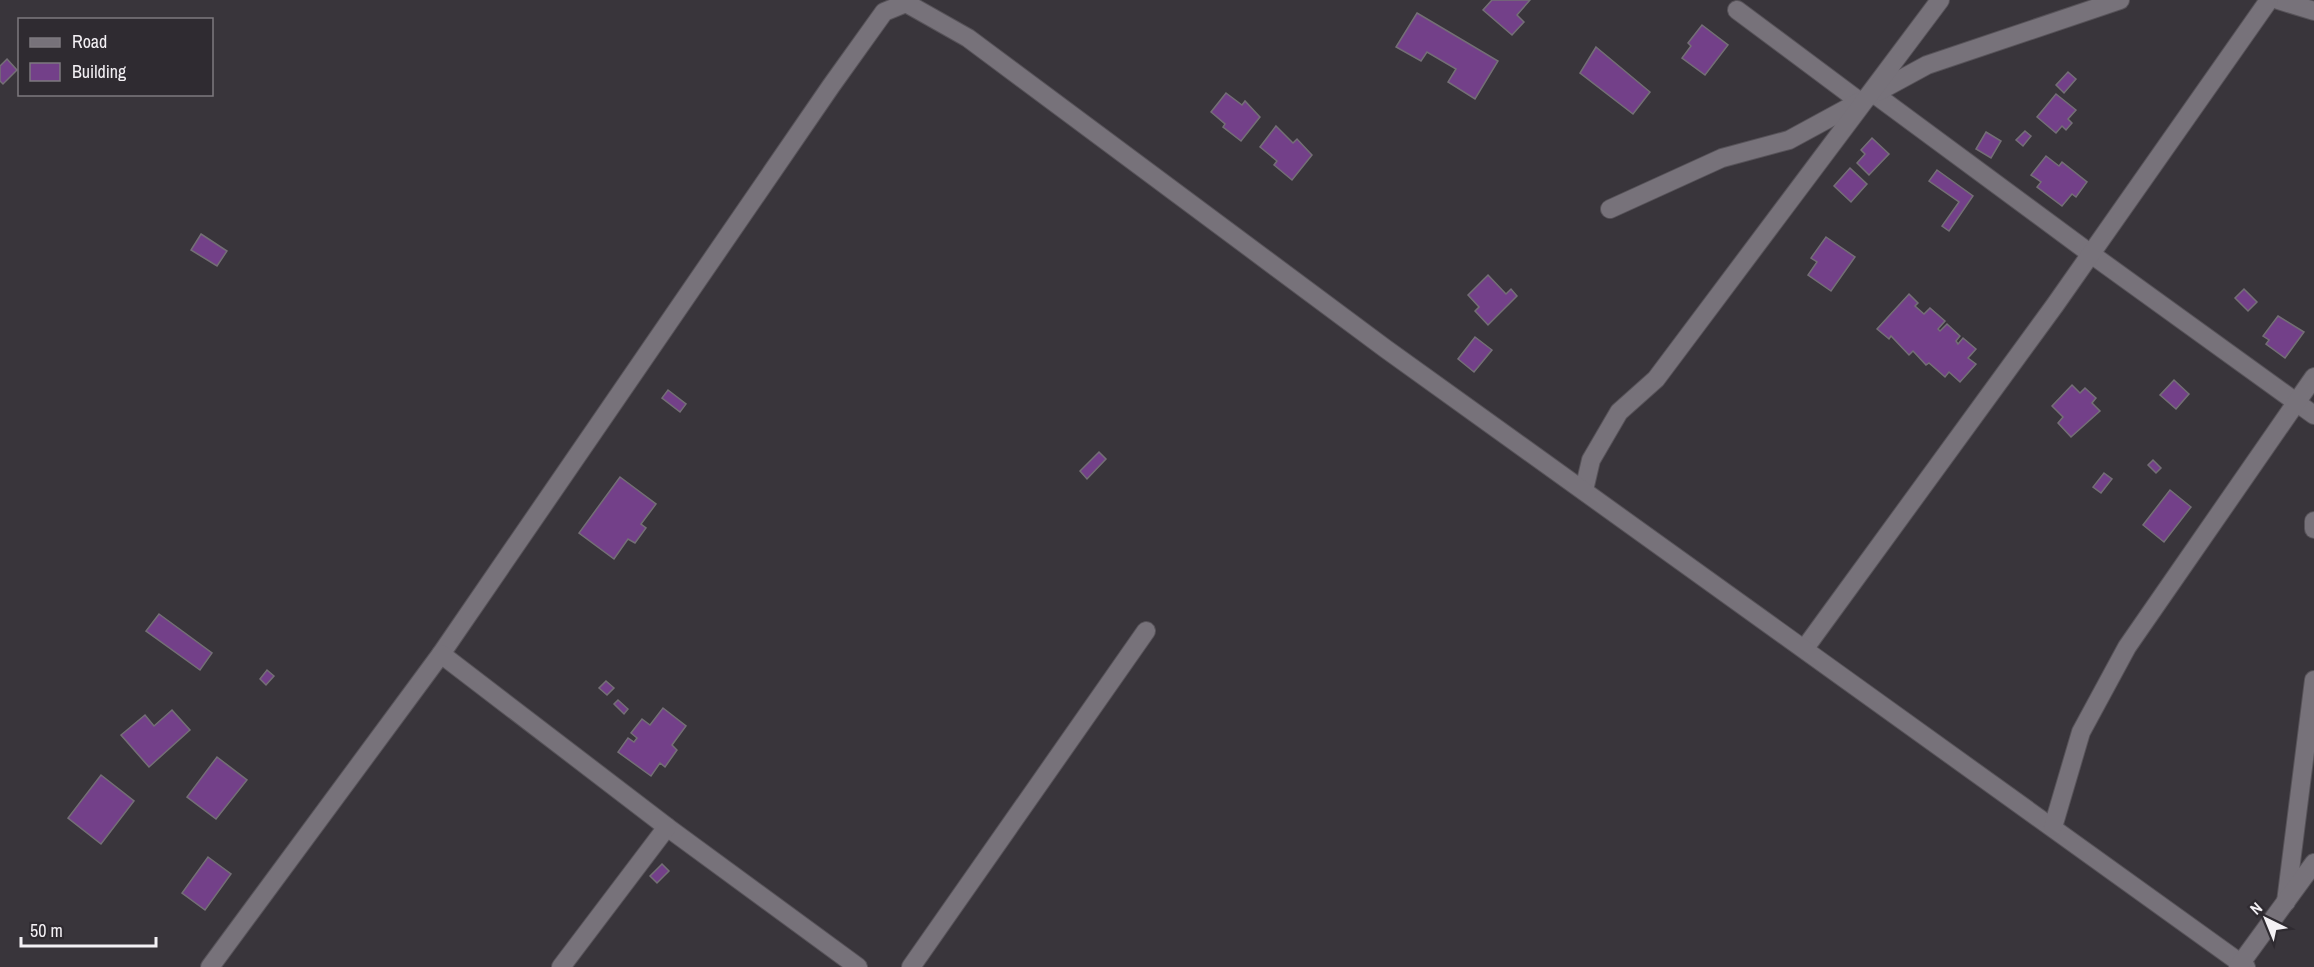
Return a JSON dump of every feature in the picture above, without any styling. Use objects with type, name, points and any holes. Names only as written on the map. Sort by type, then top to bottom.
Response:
[{"type":"street","points":[[1584,490],[1591,460],[1619,412],[1656,379],[1941,0]]},
{"type":"street","points":[[1610,209],[1722,158],[1789,140],[1927,65],[2120,0]]},
{"type":"street","points":[[1805,648],[2091,254],[2269,0]]},
{"type":"street","points":[[2278,0],[2314,11]]},
{"type":"street","points":[[210,967],[441,654],[884,12],[905,1],[968,38],[1386,350],[1805,648],[2242,966],[2314,863]]},
{"type":"street","points":[[1737,10],[2091,254],[2314,415]]},
{"type":"street","points":[[2053,827],[2081,732],[2127,647],[2314,376]]},
{"type":"street","points":[[2314,521],[2314,529]]},
{"type":"street","points":[[910,967],[1146,631]]},
{"type":"street","points":[[441,654],[667,827],[858,967]]},
{"type":"street","points":[[2286,902],[2314,680]]},
{"type":"street","points":[[561,967],[667,827]]},
{"type":"building","points":[[1492,0],[1530,0],[1517,15],[1524,22],[1512,35],[1483,10]]},
{"type":"building","points":[[1417,13],[1498,61],[1475,99],[1448,82],[1456,69],[1427,52],[1421,61],[1396,47]]},
{"type":"building","points":[[1702,25],[1728,45],[1705,75],[1682,58],[1691,46],[1688,43]]},
{"type":"building","points":[[1596,47],[1650,92],[1633,114],[1580,73]]},
{"type":"building","points":[[7,59],[17,70],[3,84],[0,81],[0,66]]},
{"type":"building","points":[[2068,72],[2076,79],[2064,93],[2056,85]]},
{"type":"building","points":[[1226,93],[1242,105],[1245,101],[1260,117],[1241,141],[1223,127],[1225,124],[1211,112]]},
{"type":"building","points":[[2056,94],[2076,110],[2068,119],[2072,123],[2066,130],[2062,126],[2056,133],[2037,117]]},
{"type":"building","points":[[1276,126],[1293,143],[1297,139],[1312,155],[1292,180],[1274,165],[1277,161],[1260,147]]},
{"type":"building","points":[[2025,131],[2031,136],[2023,146],[2016,140]]},
{"type":"building","points":[[1986,132],[2001,141],[1991,158],[1976,149]]},
{"type":"building","points":[[1872,138],[1889,154],[1869,175],[1857,163],[1865,154],[1861,150]]},
{"type":"building","points":[[2046,156],[2059,166],[2062,162],[2087,182],[2076,197],[2072,194],[2062,206],[2037,187],[2041,182],[2031,175]]},
{"type":"building","points":[[1850,168],[1867,184],[1851,202],[1834,186]]},
{"type":"building","points":[[1937,170],[1973,196],[1949,231],[1942,226],[1959,202],[1929,181]]},
{"type":"building","points":[[201,234],[227,251],[217,266],[191,250]]},
{"type":"building","points":[[1826,237],[1855,257],[1831,291],[1808,275],[1817,262],[1811,258]]},
{"type":"building","points":[[1488,275],[1506,294],[1511,289],[1517,296],[1488,325],[1475,311],[1479,307],[1468,295]]},
{"type":"building","points":[[2244,289],[2257,302],[2248,311],[2235,298]]},
{"type":"building","points":[[1909,294],[1918,303],[1915,306],[1924,314],[1930,308],[1945,321],[1938,329],[1940,331],[1947,324],[1960,336],[1956,341],[1958,344],[1963,338],[1976,349],[1968,358],[1976,364],[1960,382],[1949,372],[1945,377],[1929,363],[1926,365],[1913,351],[1909,355],[1891,336],[1889,339],[1877,329]]},
{"type":"building","points":[[2278,316],[2304,332],[2285,358],[2266,344],[2269,340],[2263,336]]},
{"type":"building","points":[[1475,337],[1492,350],[1474,372],[1458,359]]},
{"type":"building","points":[[2174,380],[2189,394],[2176,409],[2160,395]]},
{"type":"building","points":[[2072,385],[2080,393],[2085,388],[2096,398],[2092,403],[2100,411],[2071,437],[2058,423],[2063,417],[2052,406]]},
{"type":"building","points":[[668,390],[686,404],[680,412],[662,398]]},
{"type":"building","points":[[1099,452],[1106,459],[1087,479],[1080,471]]},
{"type":"building","points":[[2153,460],[2161,468],[2156,473],[2148,465]]},
{"type":"building","points":[[2104,473],[2112,479],[2101,493],[2093,487]]},
{"type":"building","points":[[620,477],[656,504],[641,524],[646,528],[635,543],[628,539],[614,559],[579,533]]},
{"type":"building","points":[[2170,490],[2191,507],[2164,542],[2143,525]]},
{"type":"building","points":[[159,614],[212,653],[200,670],[146,631]]},
{"type":"building","points":[[267,670],[274,676],[266,685],[260,679]]},
{"type":"building","points":[[606,681],[614,688],[607,695],[599,688]]},
{"type":"building","points":[[618,700],[628,709],[624,714],[614,704]]},
{"type":"building","points":[[663,708],[686,726],[672,745],[677,750],[665,767],[660,763],[651,776],[618,752],[628,738],[634,742],[637,738],[631,733],[642,719],[650,725]]},
{"type":"building","points":[[172,710],[190,730],[149,767],[121,735],[145,715],[154,726]]},
{"type":"building","points":[[217,757],[247,780],[216,819],[187,797]]},
{"type":"building","points":[[101,775],[134,801],[101,844],[68,818]]},
{"type":"building","points":[[208,857],[231,874],[205,910],[182,893]]},
{"type":"building","points":[[662,864],[669,871],[657,883],[650,876]]}]
